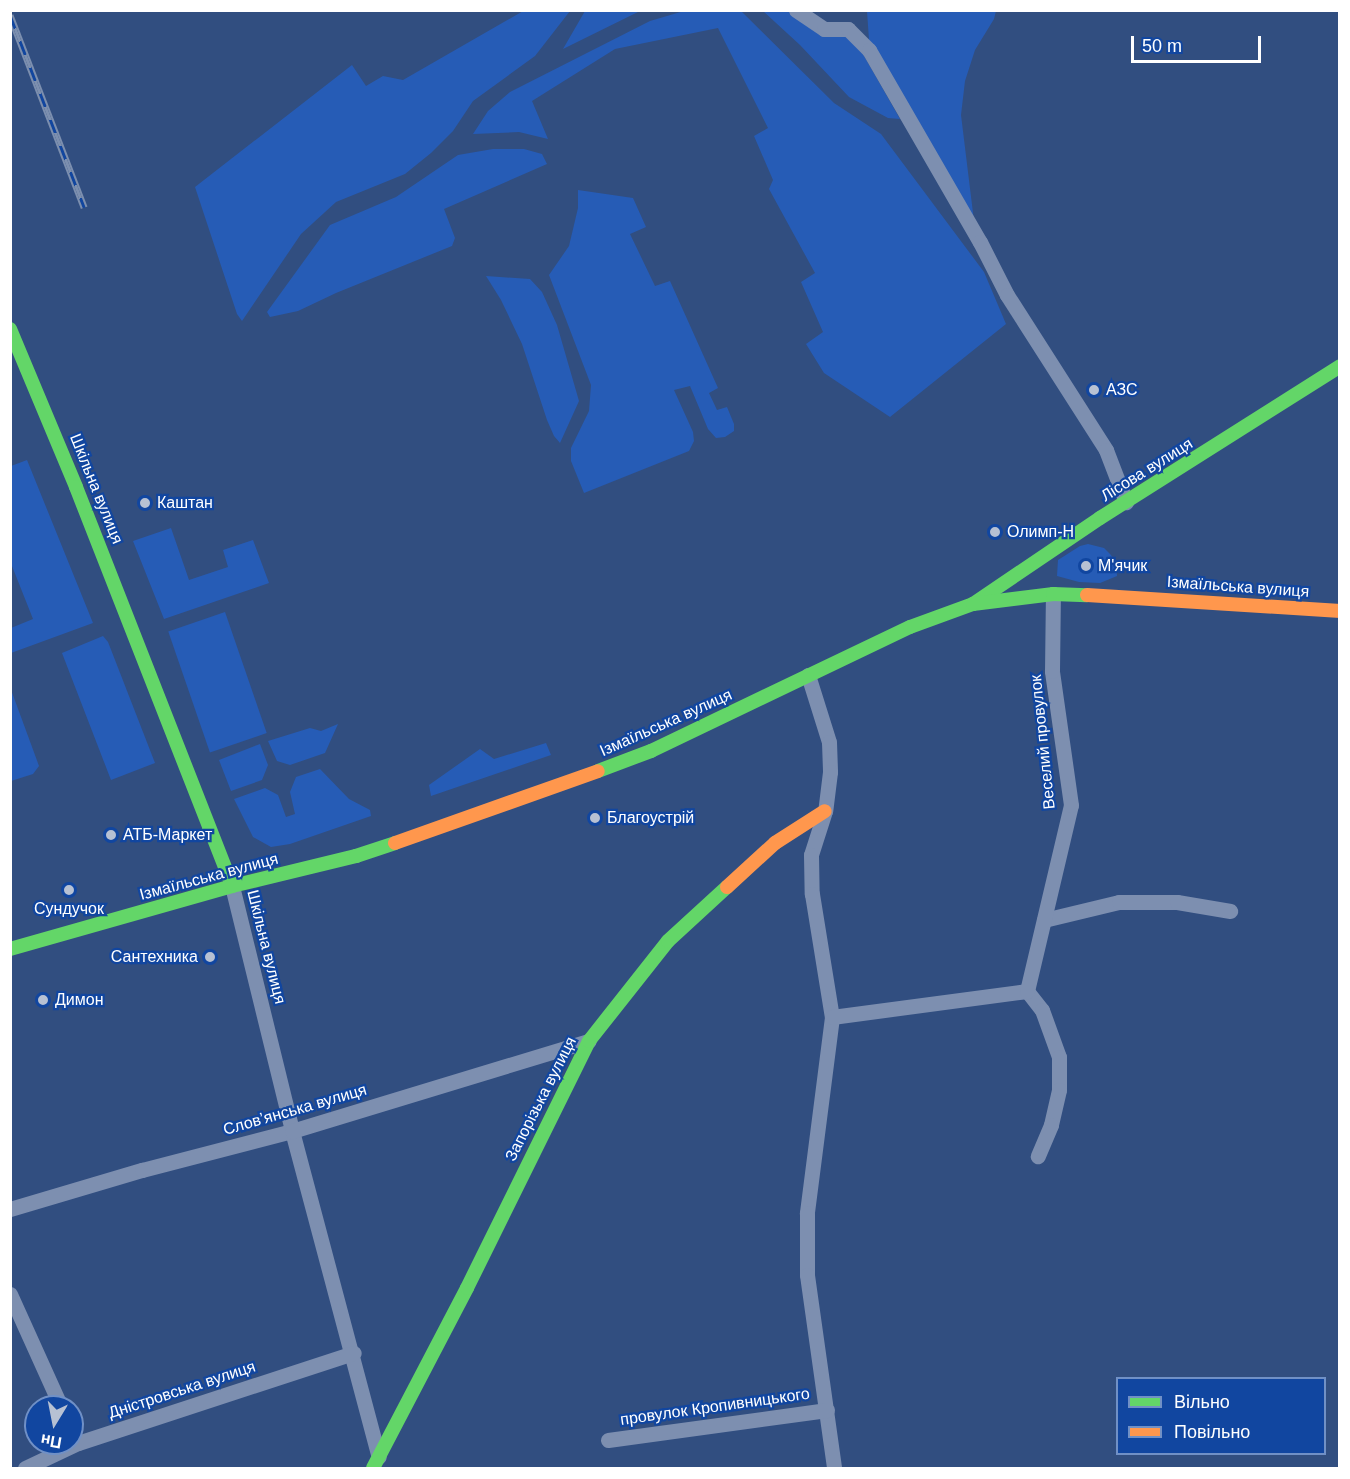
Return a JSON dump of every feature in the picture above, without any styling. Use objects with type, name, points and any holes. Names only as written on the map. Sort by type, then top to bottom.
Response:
[{"type":"main road","name":"Шкільна вулиця","points":[[10,328],[76,487],[232,886]]},
{"type":"main road","name":"Лісова вулиця","points":[[973,604],[1126,502],[1340,366]]},
{"type":"main road","name":"Ізмаїльська вулиця","points":[[10,949],[232,886],[356,856],[528,798],[651,751],[910,627],[973,604],[1053,594],[1150,597],[1340,611]]},
{"type":"main road","name":"Запорізька вулиця","points":[[376,1463],[467,1288],[589,1041],[668,941],[775,843],[825,811]]},
{"type":"street","points":[[796,10],[824,28],[849,29],[869,50],[980,242],[1007,295],[1106,450],[1126,502]]},
{"type":"street","name":"Веселий провулок","points":[[1027,991],[1071,805],[1052,671],[1053,594]]},
{"type":"street","points":[[808,675],[829,742],[830,772],[825,811],[811,855],[812,894],[832,1017],[807,1213],[807,1275],[834,1468]]},
{"type":"street","name":"Шкільна вулиця","points":[[232,886],[292,1131],[354,1353],[376,1463]]},
{"type":"street","points":[[1044,920],[1119,902],[1177,902],[1230,911]]},
{"type":"street","points":[[832,1017],[1027,991],[1042,1010],[1059,1057],[1059,1090],[1051,1125],[1038,1156]]},
{"type":"street","name":"Словʼянська вулиця","points":[[10,1209],[142,1170],[292,1131],[589,1041]]},
{"type":"street","points":[[10,1294],[56,1395]]},
{"type":"street","name":"Дністровська вулиця","points":[[84,1433],[354,1353]]},
{"type":"street","name":"провулок Кропивницького","points":[[608,1440],[827,1410]]},
{"type":"street","name":"Дністровська вулиця","points":[[25,1468],[45,1455]]},
{"type":"shaded area","points":[[525,10],[570,11],[535,56],[473,101],[453,131],[431,153],[405,174],[336,202],[301,234],[242,321],[237,314],[195,187],[352,65],[366,86],[383,76],[403,80]]},
{"type":"shaded area","points":[[585,10],[640,11],[563,49]]},
{"type":"shaded area","points":[[684,11],[741,11],[834,103],[881,134],[984,272],[1006,324],[890,417],[824,373],[806,344],[823,332],[801,282],[815,273],[769,189],[773,180],[754,136],[768,128],[718,28],[615,49],[532,101],[548,139],[519,132],[473,134],[488,111],[510,92],[650,21]]},
{"type":"shaded area","points":[[763,11],[807,11],[849,39],[863,54],[900,119],[888,118],[849,97],[800,45]]},
{"type":"shaded area","points":[[867,11],[996,11],[994,19],[975,50],[965,81],[961,115],[974,221],[869,40]]},
{"type":"shaded area","points":[[493,149],[524,149],[542,154],[547,164],[444,209],[455,238],[452,246],[336,293],[298,311],[270,317],[267,312],[330,225],[396,197],[458,155]]},
{"type":"shaded area","points":[[578,190],[633,198],[646,227],[630,234],[655,286],[670,281],[718,388],[709,393],[717,410],[727,407],[734,424],[734,431],[725,437],[716,438],[708,429],[690,386],[674,390],[693,432],[694,441],[689,451],[584,493],[571,461],[571,448],[589,411],[591,385],[549,275],[569,246],[578,208]]},
{"type":"shaded area","points":[[486,276],[530,279],[542,292],[557,325],[579,401],[560,443],[547,420],[522,344],[501,300]]},
{"type":"shaded area","points":[[27,460],[93,623],[11,653],[11,628],[33,619],[10,561],[11,466]]},
{"type":"shaded area","points":[[171,528],[189,580],[228,567],[223,550],[253,540],[269,583],[164,619],[133,541]]},
{"type":"shaded area","points":[[1088,544],[1104,548],[1110,554],[1116,561],[1117,576],[1100,583],[1079,582],[1057,576],[1058,560],[1080,546]]},
{"type":"shaded area","points":[[225,612],[267,733],[210,753],[168,632]]},
{"type":"shaded area","points":[[103,636],[108,642],[155,763],[111,780],[62,653]]},
{"type":"shaded area","points":[[10,687],[39,766],[33,774],[11,781]]},
{"type":"shaded area","points":[[338,724],[325,753],[290,765],[277,761],[268,741],[310,728],[321,731]]},
{"type":"shaded area","points":[[546,743],[551,755],[431,796],[429,785],[480,749],[494,759]]},
{"type":"shaded area","points":[[260,744],[268,765],[262,780],[231,791],[219,760]]},
{"type":"shaded area","points":[[320,769],[349,799],[370,810],[371,816],[290,844],[271,847],[253,837],[234,799],[265,788],[278,795],[286,817],[295,814],[290,792],[296,777]]},
{"type":"railway","points":[[10,15],[84,207]]},
{"type":"traffic: fast","points":[[10,329],[76,487],[232,886]]},
{"type":"traffic: fast","points":[[973,604],[1100,518],[1340,366]]},
{"type":"traffic: fast","points":[[598,771],[651,751],[910,627],[973,604],[1053,594],[1087,595]]},
{"type":"traffic: fast","points":[[10,949],[232,886],[356,856],[395,843]]},
{"type":"traffic: fast","points":[[373,1468],[467,1288],[589,1041],[668,941],[727,887]]},
{"type":"traffic: slow","points":[[1087,595],[1340,611]]},
{"type":"traffic: slow","points":[[395,843],[598,771]]},
{"type":"traffic: slow","points":[[727,887],[775,843],[825,811]]},
{"type":"place","name":"АЗС","points":[[1094,390]]},
{"type":"place","name":"Каштан","points":[[145,503]]},
{"type":"place","name":"Олимп-Н","points":[[995,532]]},
{"type":"place","name":"М'ячик","points":[[1086,566]]},
{"type":"place","name":"Благоустрій","points":[[595,818]]},
{"type":"place","name":"АТБ-Маркет","points":[[111,835]]},
{"type":"place","name":"Сундучок","points":[[69,890]]},
{"type":"place","name":"Сантехника","points":[[210,957]]},
{"type":"place","name":"Димон","points":[[43,1000]]}]
